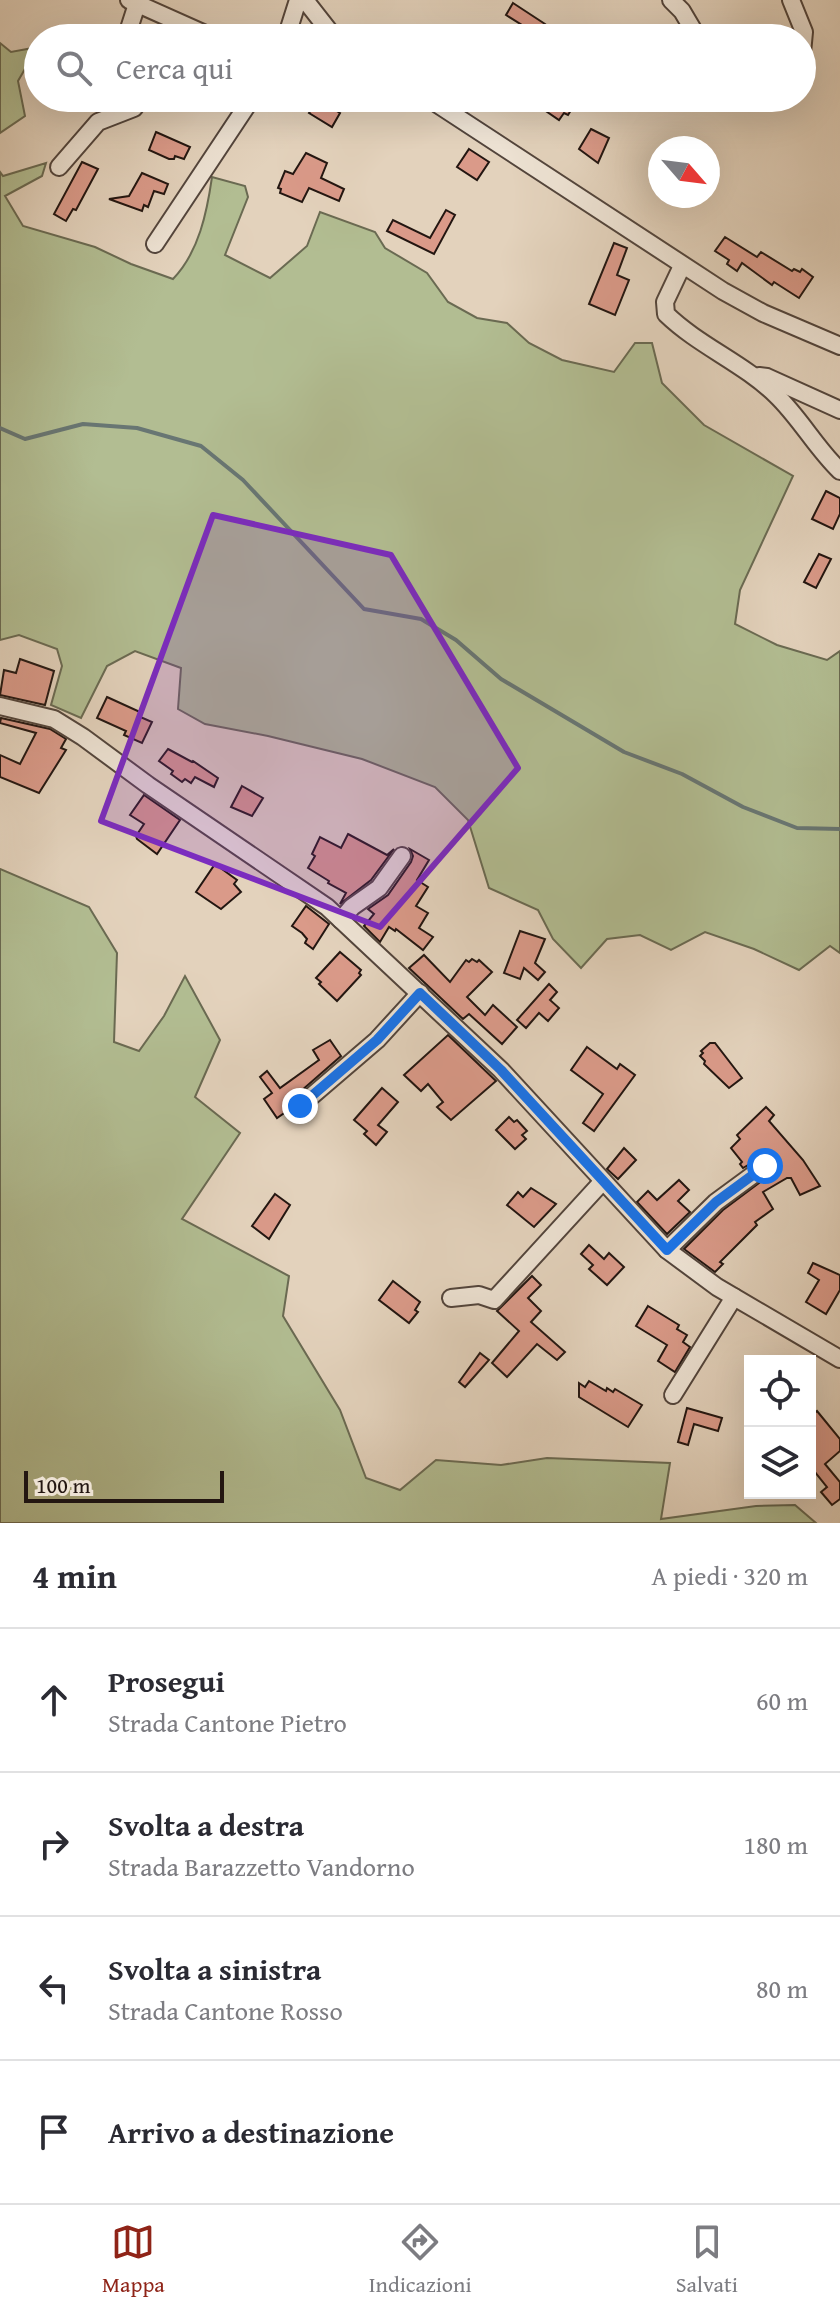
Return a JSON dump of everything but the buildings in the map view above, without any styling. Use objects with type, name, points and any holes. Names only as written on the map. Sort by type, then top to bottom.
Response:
[{"type":"street","points":[[290,24],[298,0]]},
{"type":"street","points":[[305,0],[324,24]]},
{"type":"street","points":[[671,0],[690,24]]},
{"type":"street","points":[[791,0],[801,24]]},
{"type":"street","points":[[129,24],[133,2],[182,24]]},
{"type":"street","points":[[59,167],[98,122],[124,112]]},
{"type":"street","points":[[155,244],[243,112]]},
{"type":"street","points":[[449,112],[682,266],[763,313],[840,346]]},
{"type":"street","points":[[682,266],[665,302],[666,314],[678,326],[754,375],[778,397],[820,451],[840,471]]},
{"type":"street","points":[[754,375],[767,377],[840,410]]},
{"type":"street","points":[[0,706],[54,719],[327,907],[501,1070],[667,1250],[734,1297],[840,1359]]},
{"type":"street","points":[[341,920],[352,907],[379,888],[402,856]]},
{"type":"street","points":[[300,1106],[377,1040],[420,993]]},
{"type":"street","points":[[667,1250],[716,1202],[765,1166]]},
{"type":"street","points":[[451,1298],[479,1295],[494,1300],[603,1181]]},
{"type":"street","points":[[673,1395],[734,1297]]},
{"type":"highlighted area","points":[[213,515],[391,555],[518,768],[380,927],[101,821]]},
{"type":"green space","points":[[0,43],[11,52],[24,50],[24,71],[18,81],[25,116],[0,133]]},
{"type":"green space","points":[[46,163],[42,176],[5,196],[23,226],[95,247],[173,279],[195,244],[212,177],[245,186],[248,197],[225,255],[270,278],[307,246],[320,212],[375,232],[385,248],[427,273],[448,302],[477,318],[507,323],[529,343],[562,360],[614,372],[635,343],[652,343],[662,383],[704,425],[793,476],[740,590],[735,624],[777,645],[827,660],[840,651],[840,953],[830,946],[799,970],[754,949],[705,932],[671,950],[640,935],[607,939],[581,968],[553,939],[538,910],[489,888],[468,820],[435,787],[362,759],[205,724],[178,709],[181,668],[135,651],[107,666],[81,718],[51,705],[62,666],[57,649],[19,635],[0,640],[0,172],[3,176]]},
{"type":"green space","points":[[0,869],[89,907],[117,953],[114,1042],[139,1051],[164,1016],[185,976],[220,1040],[195,1097],[240,1133],[182,1219],[289,1276],[283,1316],[340,1410],[366,1478],[400,1490],[436,1460],[501,1465],[547,1458],[670,1463],[661,1519],[756,1506],[795,1505],[816,1523],[0,1523]]},
{"type":"waterway","points":[[0,428],[25,439],[83,424],[137,428],[201,446],[243,480],[364,609],[421,619],[456,640],[501,679],[624,752],[682,774],[743,807],[797,828],[840,829]]},
{"type":"route","points":[[300,1106],[377,1040],[420,993],[501,1070],[667,1250],[716,1202],[765,1166]]}]
